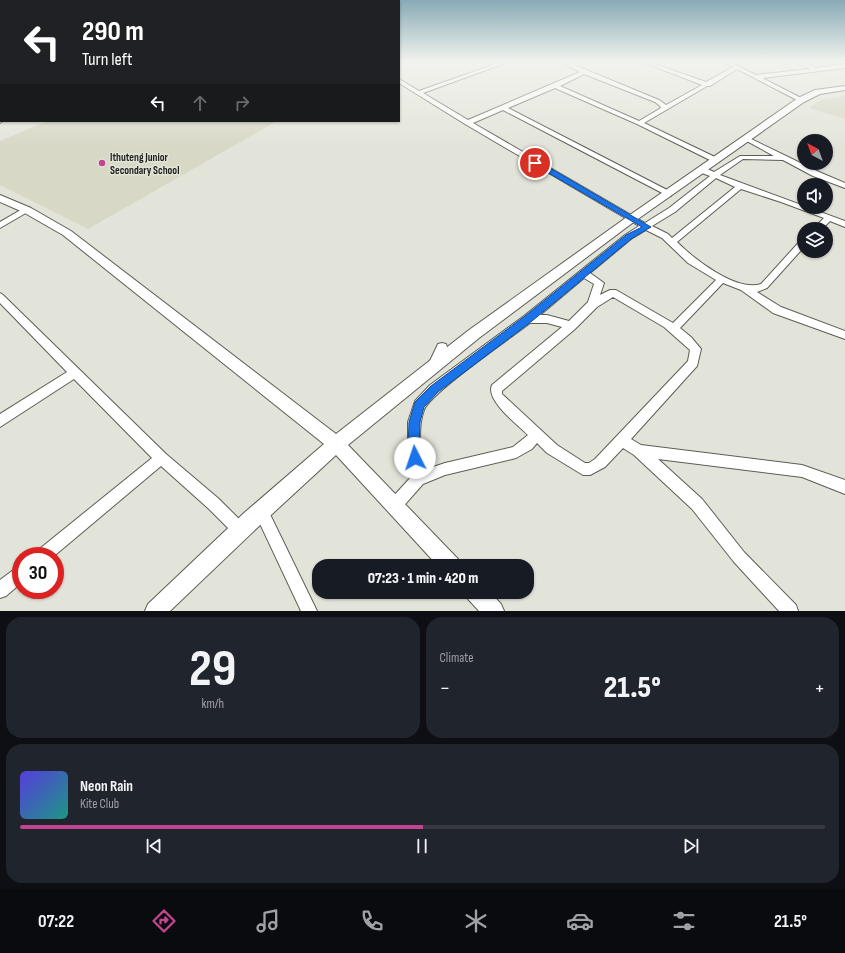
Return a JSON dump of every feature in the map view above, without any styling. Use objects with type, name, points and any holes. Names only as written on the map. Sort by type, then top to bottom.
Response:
[{"type":"street","points":[[414,91],[631,219],[648,227],[672,242],[691,261],[722,279],[744,288],[777,310],[845,335]]},
{"type":"street","points":[[418,93],[425,91]]},
{"type":"street","points":[[467,123],[544,91]]},
{"type":"street","points":[[565,91],[639,123],[714,160]]},
{"type":"street","points":[[631,91],[657,101],[663,105],[664,109]]},
{"type":"street","points":[[639,123],[698,91]]},
{"type":"street","points":[[782,91],[801,100]]},
{"type":"street","points":[[155,611],[240,530],[336,444],[474,334],[631,219],[801,100],[818,92],[828,91]]},
{"type":"street","points":[[503,108],[668,194]]},
{"type":"street","points":[[747,139],[816,174],[845,186]]},
{"type":"street","points":[[418,480],[414,448],[414,422],[419,405],[434,389],[528,319],[628,237],[648,227],[672,210],[723,169],[742,157],[785,158]]},
{"type":"street","points":[[702,170],[740,186],[753,189],[845,224]]},
{"type":"street","points":[[672,242],[740,186]]},
{"type":"street","points":[[0,198],[28,210],[56,226],[77,241],[336,444],[445,559]]},
{"type":"street","points":[[0,225],[28,210]]},
{"type":"street","points":[[825,222],[829,218]]},
{"type":"street","points":[[744,288],[755,289],[764,286],[797,250]]},
{"type":"street","points":[[584,274],[674,328],[686,337],[696,349],[693,363],[622,440],[600,463],[590,469],[583,469],[552,450],[498,398],[496,389],[571,326],[593,304],[613,292]]},
{"type":"street","points":[[674,328],[722,279]]},
{"type":"street","points":[[593,304],[599,283]]},
{"type":"street","points":[[1,299],[161,458],[214,504],[240,530]]},
{"type":"street","points":[[528,319],[547,319],[571,326]]},
{"type":"street","points":[[433,368],[442,346]]},
{"type":"street","points":[[0,421],[76,372]]},
{"type":"street","points":[[395,505],[418,480],[444,469],[516,452],[527,446],[537,435]]},
{"type":"street","points":[[622,440],[639,451],[697,504],[739,557],[790,611]]},
{"type":"street","points":[[639,451],[802,471],[845,487]]},
{"type":"street","points":[[53,547],[161,458]]},
{"type":"street","points":[[261,511],[309,611]]},
{"type":"street","points":[[0,590],[12,580]]},
{"type":"street","points":[[482,599],[494,611]]},
{"type":"shaded area","points":[[845,96],[845,119],[809,108],[822,99]]},
{"type":"shaded area","name":"Ithuteng Junior Secondary School","points":[[45,122],[275,122],[88,229],[0,185],[0,141]]},
{"type":"place","name":"Ithuteng Junior Secondary School","points":[[102,163]]},
{"type":"route","points":[[415,458],[414,422],[419,405],[434,389],[540,310],[551,299],[584,274],[628,237],[648,227],[631,219],[535,163]]}]
